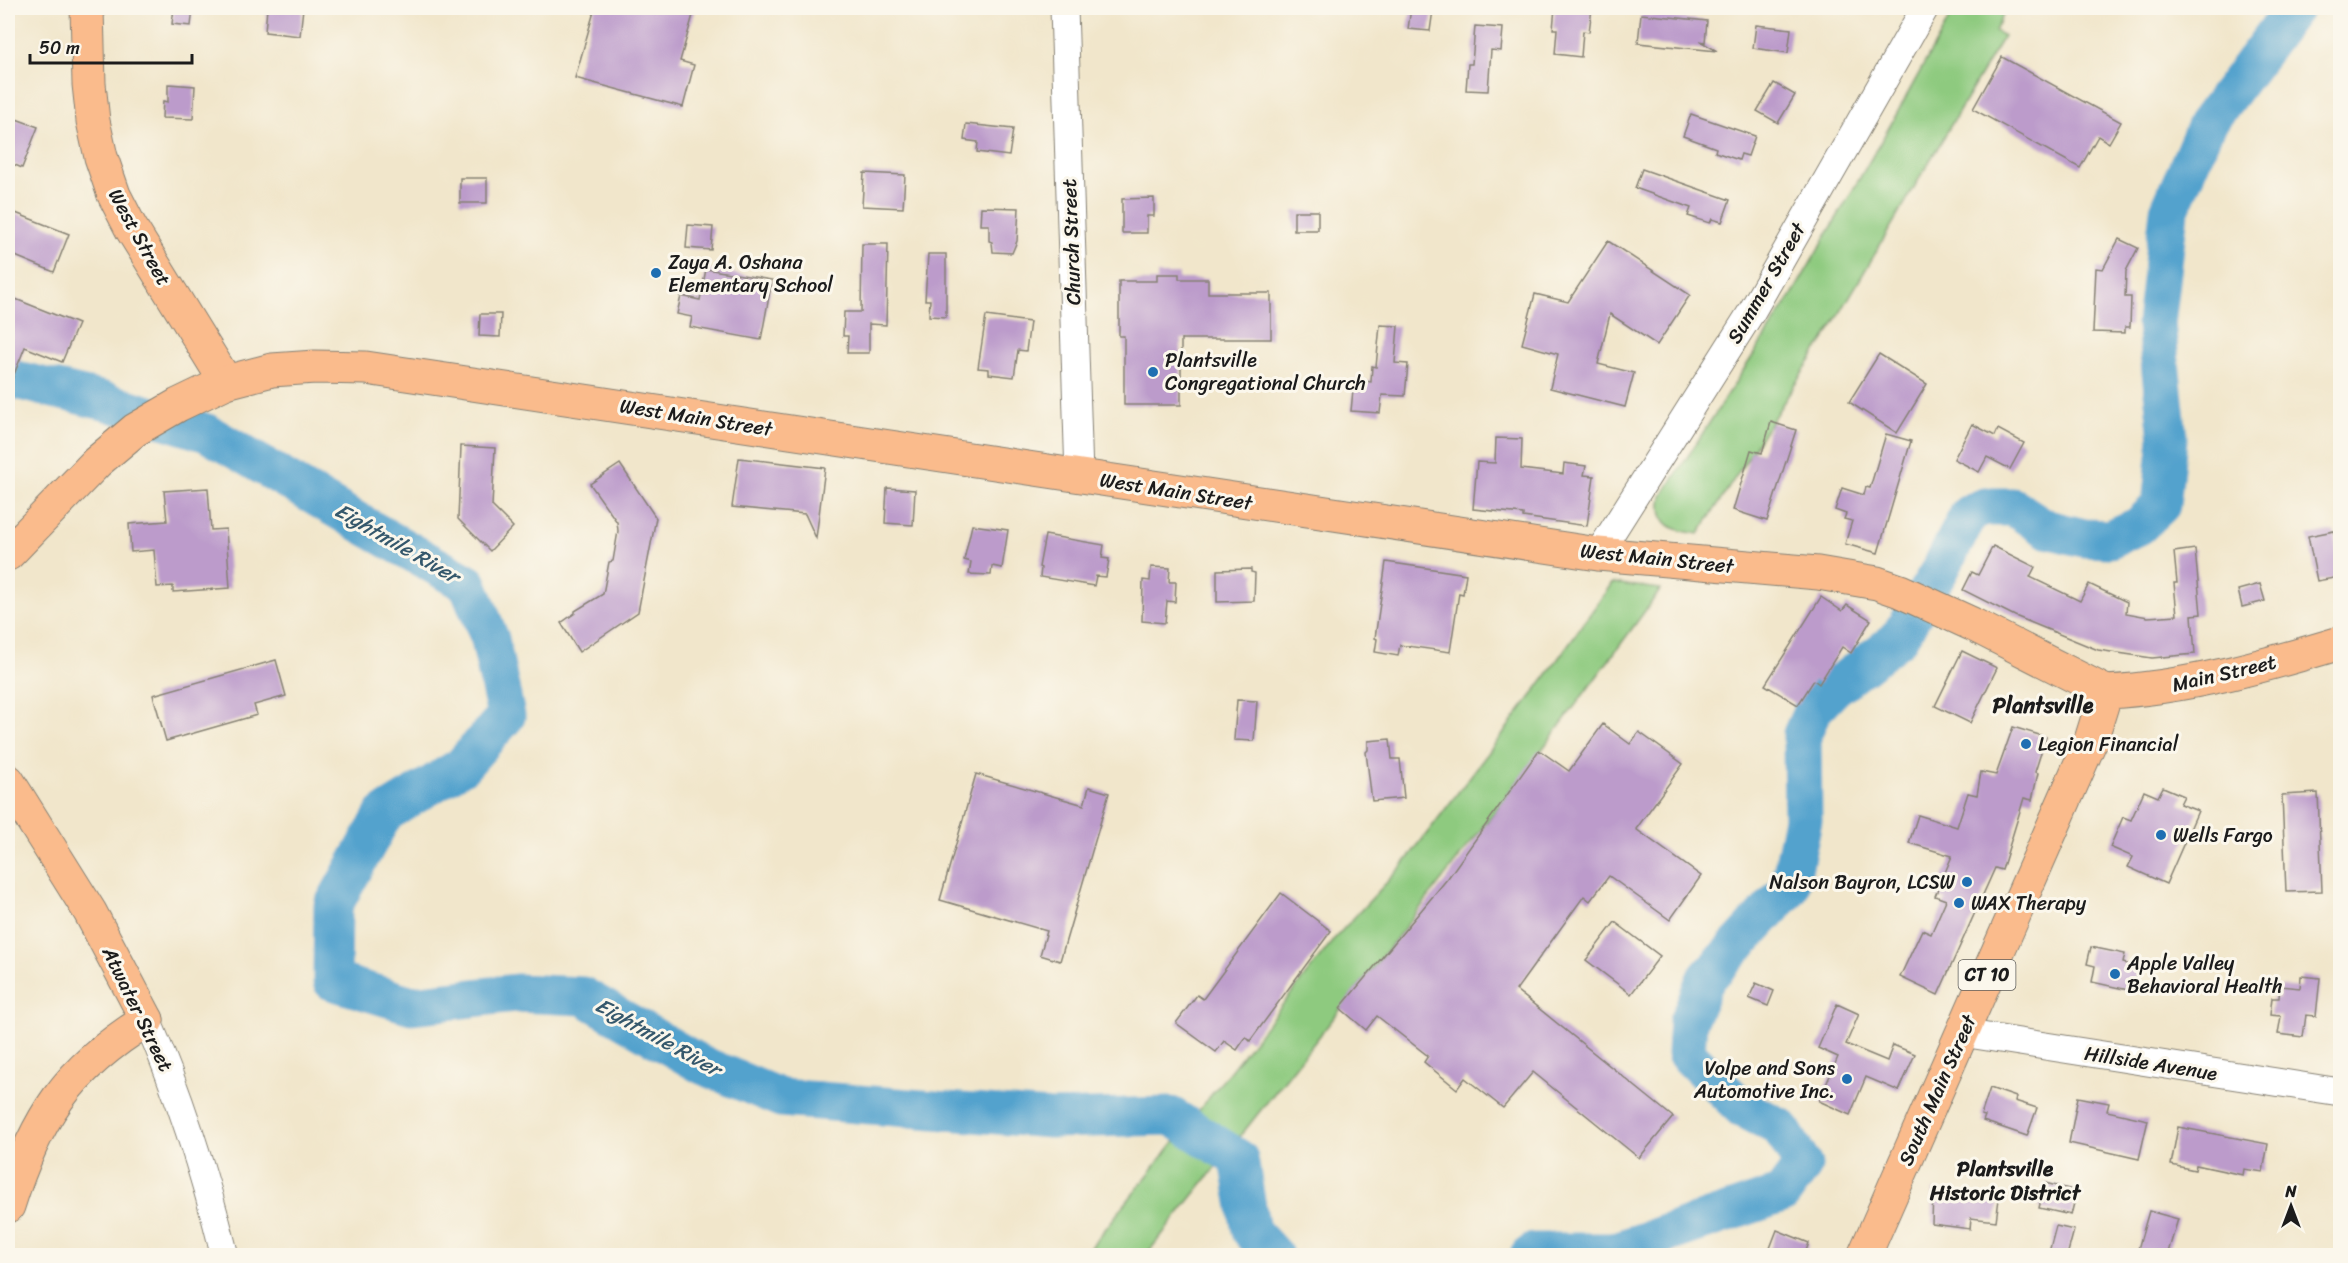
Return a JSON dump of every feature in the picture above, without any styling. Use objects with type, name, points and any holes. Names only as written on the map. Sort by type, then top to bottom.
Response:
[{"type":"main road","name":"West Street","points":[[87,8],[89,84],[93,121],[114,195],[130,228],[226,382]]},
{"type":"main road","name":"West Main Street","points":[[8,554],[97,462],[140,428],[175,407],[226,382],[272,370],[315,367],[366,368],[1598,554],[1818,573],[1877,583],[1935,606],[2106,692]]},
{"type":"main road","name":"Main Street","points":[[2106,692],[2149,690],[2232,673],[2340,643]]},
{"type":"main road","name":"South Main Street","points":[[1864,1256],[2091,740],[2106,692]]},
{"type":"main road","name":"Atwater Street","points":[[8,781],[90,912],[147,1020]]},
{"type":"main road","points":[[8,1206],[33,1139],[50,1108],[72,1079],[99,1053],[147,1020]]},
{"type":"street","name":"Church Street","points":[[1064,8],[1078,476]]},
{"type":"street","name":"Summer Street","points":[[1598,554],[1752,311],[1925,8]]},
{"type":"street","name":"Atwater Street","points":[[147,1020],[184,1112],[225,1256]]},
{"type":"street","name":"Hillside Avenue","points":[[1962,1033],[2340,1092]]},
{"type":"green space","points":[[1955,8],[2007,8],[1995,31],[2004,36],[1830,330],[1699,534],[1682,531],[1669,525],[1664,521],[1662,514],[1662,496],[1792,295]]},
{"type":"green space","points":[[1612,583],[1661,589],[1407,925],[1146,1255],[1084,1256],[1335,938],[1402,866],[1533,694]]},
{"type":"building","points":[[174,8],[193,8],[191,26],[172,24]]},
{"type":"building","points":[[267,8],[303,8],[300,36],[265,32]]},
{"type":"building","points":[[595,8],[695,8],[680,61],[694,65],[683,107],[575,78]]},
{"type":"building","points":[[1411,8],[1433,10],[1430,31],[1408,29]]},
{"type":"building","points":[[1555,8],[1592,8],[1589,32],[1583,31],[1581,57],[1555,54],[1557,29],[1553,29]]},
{"type":"building","points":[[1641,14],[1707,21],[1705,42],[1700,41],[1717,51],[1638,43]]},
{"type":"building","points":[[1756,25],[1791,29],[1788,53],[1753,48]]},
{"type":"building","points":[[1475,26],[1503,28],[1501,51],[1491,50],[1488,91],[1466,90],[1468,64],[1472,64]]},
{"type":"building","points":[[2002,57],[2121,122],[2109,143],[2098,136],[2080,168],[1973,109]]},
{"type":"building","points":[[1774,83],[1795,95],[1778,123],[1757,111]]},
{"type":"building","points":[[168,84],[195,86],[193,119],[162,118],[163,101],[168,102]]},
{"type":"building","points":[[1691,114],[1755,136],[1748,156],[1741,154],[1739,160],[1715,152],[1716,148],[1683,136]]},
{"type":"building","points":[[8,116],[38,127],[22,168],[8,162]]},
{"type":"building","points":[[966,124],[1013,129],[1009,156],[977,152],[978,142],[964,140]]},
{"type":"building","points":[[1642,169],[1730,200],[1722,222],[1712,219],[1710,223],[1688,216],[1691,208],[1635,188]]},
{"type":"building","points":[[864,173],[905,175],[903,208],[862,206]]},
{"type":"building","points":[[460,178],[487,178],[487,203],[460,203]]},
{"type":"building","points":[[1154,198],[1154,216],[1147,216],[1147,233],[1122,233],[1122,199]]},
{"type":"building","points":[[981,207],[1019,208],[1017,241],[1012,253],[993,252],[992,242],[989,241],[989,225],[980,225]]},
{"type":"building","points":[[8,210],[69,234],[54,272],[8,253]]},
{"type":"building","points":[[1294,211],[1318,211],[1318,230],[1294,230]]},
{"type":"building","points":[[688,225],[713,227],[711,250],[686,248]]},
{"type":"building","points":[[2119,239],[2138,248],[2126,271],[2125,297],[2131,297],[2130,327],[2125,327],[2125,333],[2093,332],[2096,268],[2103,269]]},
{"type":"building","points":[[1608,241],[1690,295],[1657,345],[1610,314],[1598,364],[1634,373],[1625,407],[1550,388],[1558,354],[1522,344],[1535,294],[1568,302]]},
{"type":"building","points":[[862,244],[888,244],[886,325],[869,324],[869,353],[847,353],[848,336],[843,336],[844,312],[861,312]]},
{"type":"building","points":[[928,254],[946,254],[946,317],[929,316],[930,300],[925,300]]},
{"type":"building","points":[[706,269],[772,280],[761,340],[690,327],[692,317],[677,314],[681,296],[700,300]]},
{"type":"building","name":"Plantsville Congregational Church","points":[[1157,274],[1179,274],[1179,279],[1208,279],[1208,293],[1271,293],[1271,339],[1181,339],[1181,405],[1124,405],[1124,336],[1119,336],[1119,281],[1157,281]]},
{"type":"building","points":[[8,296],[78,324],[62,362],[25,347],[9,387]]},
{"type":"building","points":[[480,314],[501,314],[500,337],[479,336]]},
{"type":"building","points":[[986,316],[1030,322],[1026,351],[1018,350],[1014,377],[989,374],[989,369],[978,368]]},
{"type":"building","points":[[1380,325],[1398,326],[1395,363],[1408,364],[1405,396],[1382,395],[1380,413],[1351,411],[1354,380],[1371,382],[1372,366],[1376,367]]},
{"type":"building","points":[[1879,354],[1927,384],[1897,433],[1849,402]]},
{"type":"building","points":[[1771,422],[1796,430],[1767,521],[1733,510],[1751,450],[1762,453]]},
{"type":"building","points":[[1972,424],[1995,436],[1998,429],[2024,443],[2010,469],[1987,457],[1979,472],[1954,459]]},
{"type":"building","points":[[1886,434],[1911,441],[1878,553],[1845,544],[1852,521],[1844,519],[1846,514],[1835,510],[1842,488],[1864,495],[1866,487],[1870,488]]},
{"type":"building","points":[[1496,438],[1522,439],[1521,469],[1563,474],[1564,463],[1586,466],[1584,475],[1594,476],[1587,526],[1523,517],[1523,514],[1473,509],[1477,462],[1495,463]]},
{"type":"building","points":[[461,446],[495,448],[492,506],[513,527],[490,551],[458,519]]},
{"type":"building","points":[[739,458],[825,468],[816,538],[805,514],[732,507]]},
{"type":"building","points":[[620,464],[656,518],[638,612],[579,652],[561,623],[575,611],[603,594],[609,562],[613,561],[618,531],[617,522],[590,484]]},
{"type":"building","points":[[208,488],[211,530],[226,529],[230,588],[173,592],[173,586],[157,587],[154,550],[131,552],[129,524],[167,521],[164,491]]},
{"type":"building","points":[[887,488],[915,490],[913,525],[885,523]]},
{"type":"building","points":[[972,525],[1008,530],[1002,568],[992,566],[991,575],[969,574],[971,562],[964,560]]},
{"type":"building","points":[[2334,531],[2340,577],[2317,581],[2308,536]]},
{"type":"building","points":[[1045,535],[1104,545],[1102,558],[1109,559],[1106,577],[1096,576],[1094,586],[1040,577],[1041,568],[1039,567]]},
{"type":"building","points":[[1993,546],[2035,567],[2030,577],[2080,601],[2089,584],[2127,602],[2126,613],[2148,617],[2177,615],[2174,552],[2195,549],[2201,614],[2192,615],[2195,654],[2152,658],[2098,650],[2015,616],[1963,590],[1972,572],[1978,575]]},
{"type":"building","points":[[1386,562],[1466,574],[1463,594],[1459,593],[1450,652],[1400,645],[1398,656],[1375,652]]},
{"type":"building","points":[[1151,567],[1170,568],[1169,582],[1176,582],[1175,602],[1167,601],[1165,623],[1142,621],[1143,580],[1150,581]]},
{"type":"building","points":[[1251,569],[1251,572],[1255,573],[1254,601],[1217,602],[1217,570]]},
{"type":"building","points":[[2260,584],[2265,601],[2242,607],[2238,590]]},
{"type":"building","points":[[1821,597],[1842,611],[1847,605],[1871,620],[1851,653],[1842,647],[1819,684],[1814,680],[1798,705],[1765,685]]},
{"type":"building","points":[[1962,651],[1997,668],[1970,723],[1935,706]]},
{"type":"building","points":[[276,660],[286,696],[254,705],[257,715],[166,741],[153,695]]},
{"type":"building","points":[[1237,700],[1257,701],[1254,741],[1234,740]]},
{"type":"building","points":[[1603,724],[1630,744],[1639,732],[1683,764],[1636,829],[1701,876],[1670,920],[1609,876],[1590,901],[1584,896],[1516,990],[1673,1117],[1639,1158],[1533,1072],[1503,1108],[1465,1078],[1457,1089],[1424,1062],[1428,1056],[1377,1016],[1366,1030],[1340,1008],[1448,878],[1539,750],[1569,771]]},
{"type":"building","points":[[2013,727],[2046,737],[2035,772],[2038,773],[2032,800],[2024,798],[2002,870],[1995,868],[1938,995],[1900,977],[1922,930],[1931,934],[1946,900],[1935,896],[1952,856],[1909,843],[1918,815],[1957,827],[1968,793],[1977,795],[1981,772],[1996,775]]},
{"type":"building","points":[[1390,739],[1392,759],[1400,759],[1404,798],[1372,801],[1366,752],[1368,741]]},
{"type":"building","points":[[976,774],[1084,805],[1089,787],[1109,793],[1060,961],[1040,955],[1047,931],[940,900]]},
{"type":"building","name":"Wells Fargo","points":[[2163,787],[2184,796],[2180,804],[2198,811],[2166,884],[2128,867],[2133,857],[2110,847],[2123,817],[2131,820],[2144,791],[2158,797]]},
{"type":"building","points":[[2318,793],[2322,891],[2286,892],[2282,795]]},
{"type":"building","points":[[1281,893],[1331,931],[1250,1041],[1246,1037],[1237,1050],[1224,1041],[1216,1052],[1176,1023],[1197,995],[1203,999]]},
{"type":"building","points":[[1615,922],[1660,956],[1631,994],[1586,960]]},
{"type":"building","name":"Apple Valley Behavioral Health","points":[[2091,947],[2125,954],[2123,963],[2138,967],[2133,991],[2092,982],[2095,966],[2087,964]]},
{"type":"building","points":[[2301,976],[2320,978],[2316,1016],[2306,1015],[2303,1037],[2278,1034],[2281,1016],[2270,1015],[2272,998],[2279,998],[2280,986],[2300,988]]},
{"type":"building","points":[[1756,983],[1774,991],[1768,1006],[1749,998]]},
{"type":"building","name":"Volpe and Sons Automotive Inc.","points":[[1837,1004],[1859,1014],[1846,1044],[1887,1061],[1893,1045],[1915,1054],[1899,1091],[1866,1077],[1850,1115],[1819,1101],[1838,1057],[1818,1048]]},
{"type":"building","points":[[1990,1088],[2016,1097],[2015,1101],[2037,1108],[2027,1136],[1983,1121],[1985,1116],[1981,1115]]},
{"type":"building","points":[[2078,1097],[2109,1103],[2107,1111],[2148,1120],[2139,1159],[2069,1143]]},
{"type":"building","points":[[2178,1127],[2268,1144],[2263,1172],[2244,1169],[2243,1175],[2196,1165],[2195,1170],[2171,1165]]},
{"type":"building","points":[[2045,1183],[2077,1191],[2071,1215],[2039,1208]]},
{"type":"building","points":[[1933,1190],[1999,1199],[1996,1221],[1971,1218],[1970,1229],[1932,1224]]},
{"type":"building","points":[[2149,1211],[2178,1219],[2167,1256],[2136,1256]]},
{"type":"building","points":[[2056,1226],[2074,1230],[2067,1256],[2048,1256]]},
{"type":"building","points":[[1777,1230],[1809,1243],[1804,1256],[1767,1256]]},
{"type":"waterway","points":[[1529,1256],[1534,1252],[1613,1252],[1782,1194],[1803,1165],[1780,1127],[1742,1108],[1686,1053],[1688,1022],[1705,980],[1789,889],[1803,820],[1802,734],[1813,710],[1834,688],[1898,639],[1940,570],[1969,514],[1985,507],[2013,507],[2047,529],[2084,538],[2110,539],[2139,526],[2161,505],[2168,439],[2156,324],[2169,211],[2206,125],[2294,8]]},
{"type":"waterway","name":"Eightmile River","points":[[8,378],[104,401],[207,433],[468,584],[490,639],[506,716],[462,766],[384,814],[333,906],[332,981],[412,1005],[516,993],[583,996],[702,1065],[781,1098],[1050,1119],[1171,1116],[1239,1159],[1251,1231],[1274,1256]]},
{"type":"place","name":"Zaya A. Oshana Elementary School","points":[[656,273]]},
{"type":"place","name":"Plantsville Congregational Church","points":[[1153,372]]},
{"type":"place","name":"Legion Financial","points":[[2026,744]]},
{"type":"place","name":"Wells Fargo","points":[[2161,835]]},
{"type":"place","name":"Nalson Bayron, LCSW","points":[[1967,882]]},
{"type":"place","name":"WAX Therapy","points":[[1959,903]]},
{"type":"place","name":"Apple Valley Behavioral Health","points":[[2115,974]]},
{"type":"place","name":"Volpe and Sons Automotive Inc.","points":[[1847,1079]]},
{"type":"district","name":"Plantsville","points":[[2043,705]]},
{"type":"district","name":"Plantsville Historic District","points":[[2005,1181]]}]
